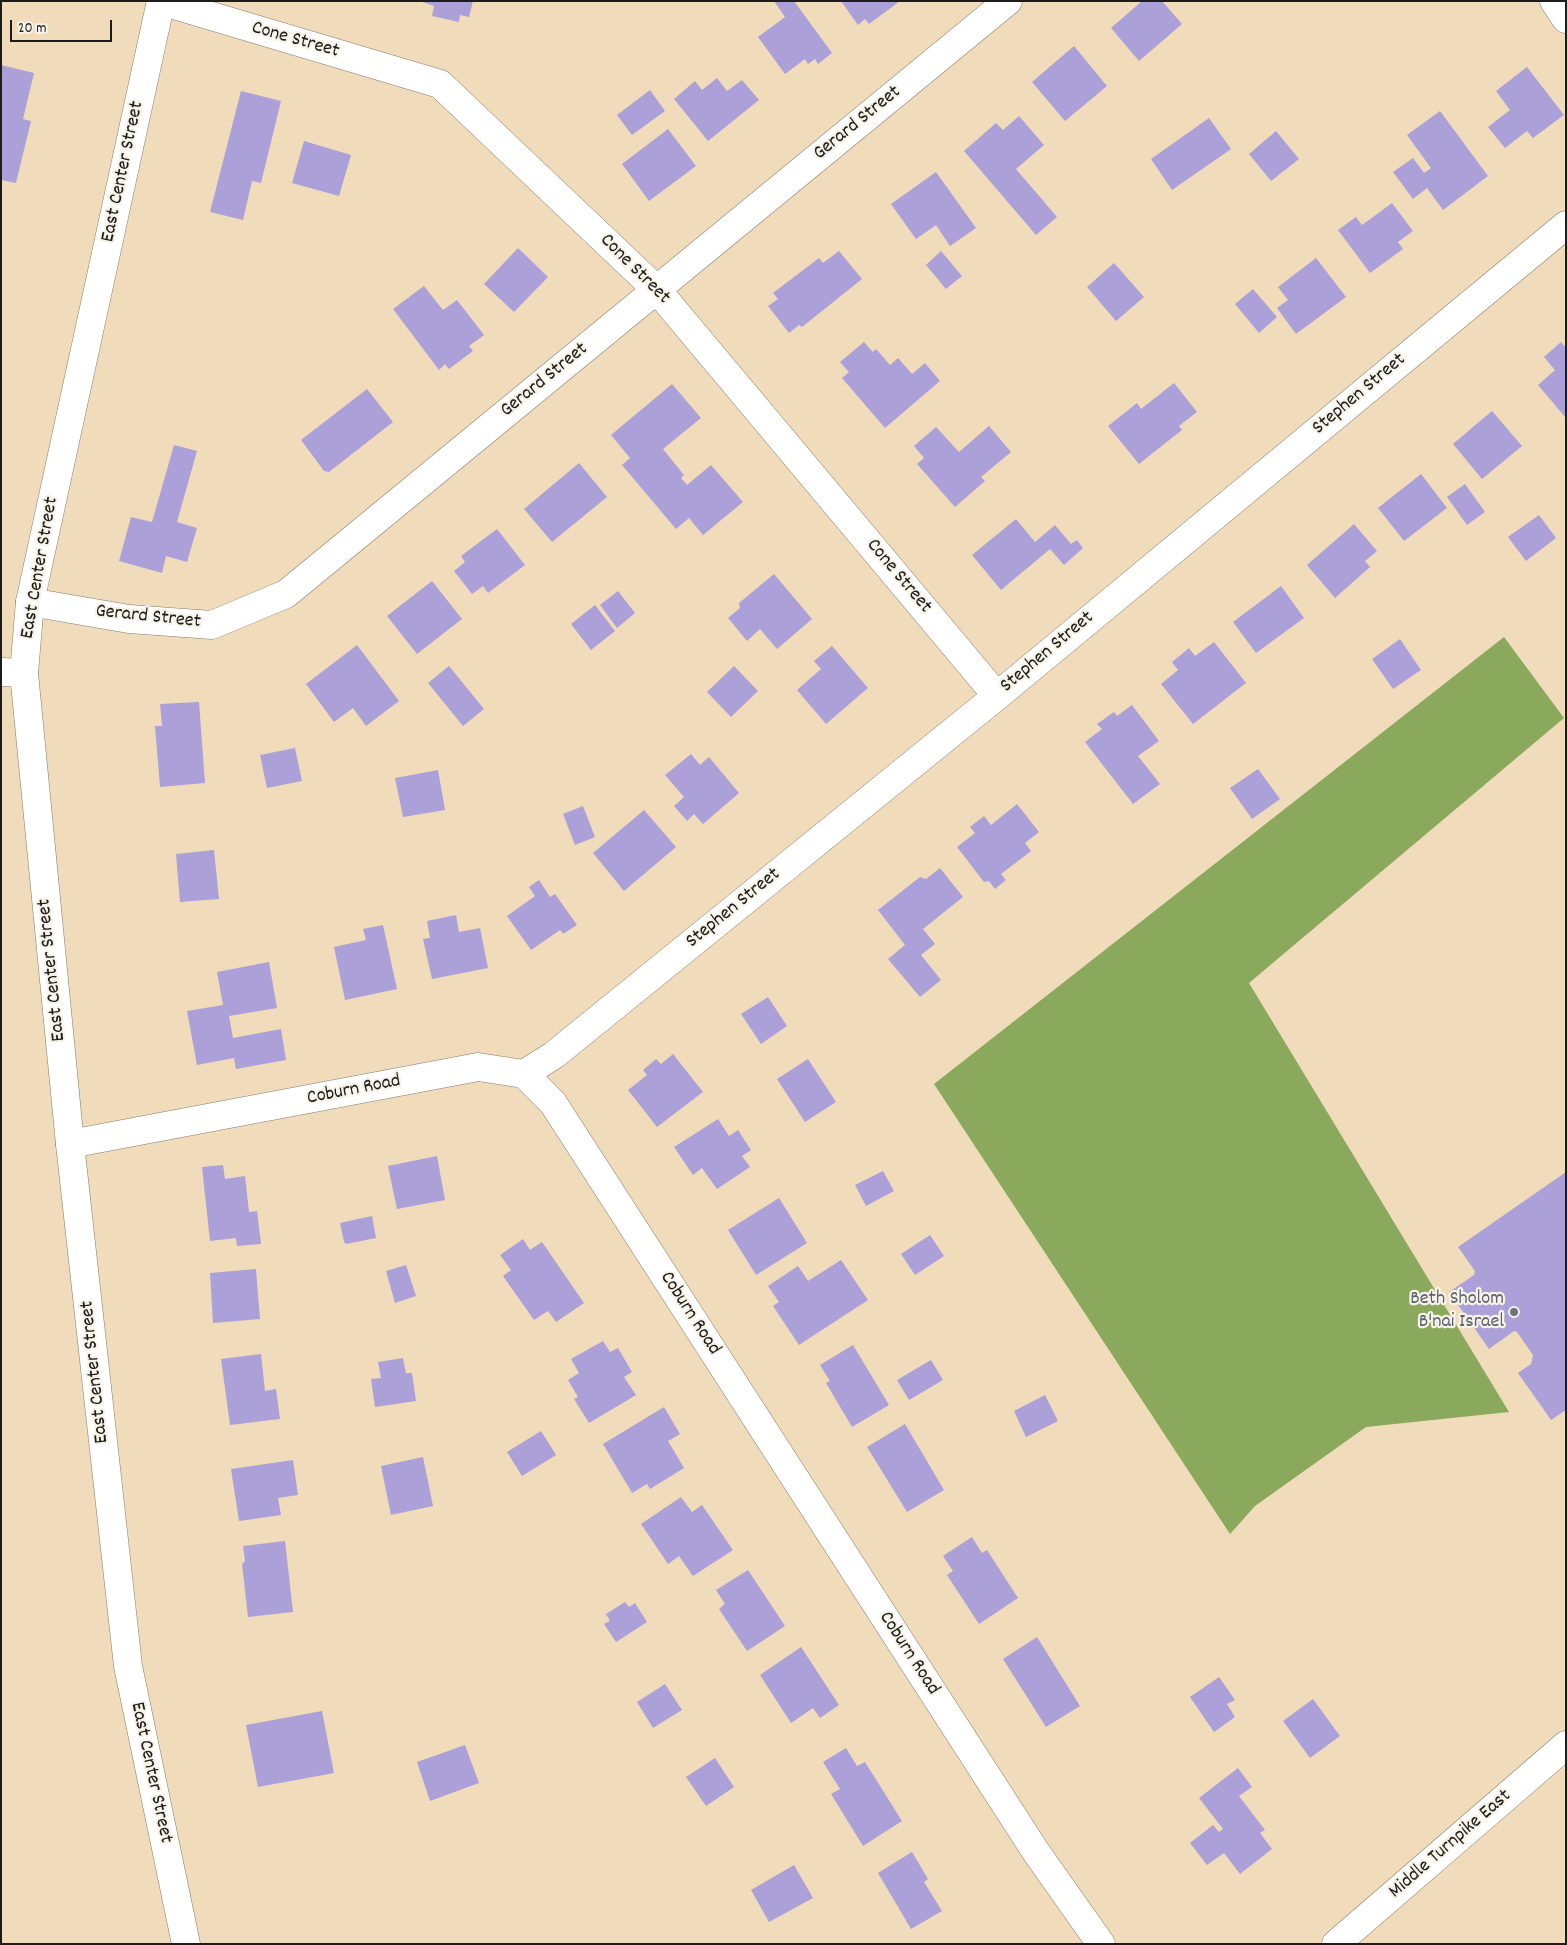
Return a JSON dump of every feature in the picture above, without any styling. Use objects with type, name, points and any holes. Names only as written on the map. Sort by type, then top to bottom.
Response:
[{"type":"street","name":"Cone Street","points":[[161,1],[440,84],[657,290],[997,696]]},
{"type":"street","name":"East Center Street","points":[[161,1],[30,602],[12,672],[70,1144],[128,1666],[186,1944]]},
{"type":"street","name":"Gerard Street","points":[[30,602],[130,619],[212,625],[286,594],[1008,1]]},
{"type":"street","points":[[1554,1],[1566,19]]},
{"type":"street","name":"Stephen Street","points":[[524,1074],[554,1055],[997,696],[1566,225]]},
{"type":"street","name":"Coburn Road","points":[[70,1144],[478,1067],[524,1074],[553,1103],[1036,1852],[1102,1944]]},
{"type":"street","name":"Middle Turnpike East","points":[[1336,1944],[1566,1745]]},
{"type":"green space","points":[[1504,637],[1564,718],[1249,983],[1509,1412],[1366,1427],[1255,1506],[1230,1534],[934,1084]]},
{"type":"building","points":[[420,1],[473,1],[469,17],[460,15],[459,22],[432,16],[434,6]]},
{"type":"building","points":[[774,1],[794,1],[832,53],[818,64],[815,59],[808,64],[805,59],[785,74],[758,37],[785,17]]},
{"type":"building","points":[[841,1],[900,1],[869,24],[865,19],[858,25]]},
{"type":"building","points":[[1142,1],[1162,1],[1182,24],[1139,61],[1111,28]]},
{"type":"building","points":[[1074,46],[1107,86],[1065,121],[1032,82]]},
{"type":"building","points":[[1,65],[34,73],[23,119],[31,121],[16,183],[1,180]]},
{"type":"building","points":[[1527,67],[1564,115],[1533,138],[1527,131],[1505,148],[1488,127],[1510,110],[1496,91]]},
{"type":"building","points":[[717,78],[727,91],[742,80],[759,100],[708,141],[674,99],[695,81],[702,90]]},
{"type":"building","points":[[650,90],[665,111],[632,135],[617,115]]},
{"type":"building","points":[[241,91],[281,101],[261,183],[252,181],[243,220],[210,212]]},
{"type":"building","points":[[1440,111],[1488,176],[1443,210],[1427,188],[1413,199],[1393,172],[1413,158],[1424,173],[1431,168],[1407,135]]},
{"type":"building","points":[[1019,116],[1044,145],[1016,169],[1057,217],[1036,235],[964,151],[996,123],[1003,130]]},
{"type":"building","points":[[1209,118],[1231,149],[1172,190],[1151,159]]},
{"type":"building","points":[[668,129],[696,166],[649,201],[622,164]]},
{"type":"building","points":[[1276,131],[1299,159],[1271,181],[1249,154]]},
{"type":"building","points":[[304,141],[351,155],[339,196],[292,183]]},
{"type":"building","points":[[936,172],[976,228],[950,246],[936,225],[916,239],[891,204]]},
{"type":"building","points":[[1392,203],[1413,231],[1398,242],[1403,249],[1370,273],[1338,230],[1356,217],[1362,225]]},
{"type":"building","points":[[518,248],[548,277],[514,312],[484,284]]},
{"type":"building","points":[[839,251],[862,279],[802,327],[799,325],[789,333],[768,306],[778,299],[773,293],[819,258],[823,263]]},
{"type":"building","points":[[941,251],[962,276],[946,289],[926,265]]},
{"type":"building","points":[[1316,258],[1346,297],[1296,334],[1277,308],[1288,300],[1278,287]]},
{"type":"building","points":[[1114,263],[1144,297],[1116,321],[1087,287]]},
{"type":"building","points":[[424,286],[443,310],[457,300],[484,335],[469,346],[473,351],[449,369],[445,364],[439,370],[393,309]]},
{"type":"building","points":[[1253,289],[1277,317],[1259,333],[1235,304]]},
{"type":"building","points":[[864,342],[873,352],[876,349],[890,365],[898,358],[912,374],[925,363],[940,381],[885,428],[842,378],[849,372],[840,362]]},
{"type":"building","points":[[1561,342],[1566,348],[1566,418],[1538,385],[1555,370],[1544,357]]},
{"type":"building","points":[[1174,383],[1197,412],[1179,426],[1182,430],[1139,464],[1108,426],[1137,403],[1141,409]]},
{"type":"building","points":[[672,384],[701,418],[663,449],[684,475],[681,478],[687,485],[711,465],[743,502],[703,535],[689,518],[676,529],[622,465],[630,458],[611,435]]},
{"type":"building","points":[[367,389],[393,422],[329,472],[324,471],[301,440]]},
{"type":"building","points":[[1492,411],[1522,446],[1482,479],[1453,444]]},
{"type":"building","points":[[989,426],[1011,452],[981,477],[985,481],[955,507],[917,464],[924,458],[914,446],[936,427],[959,452]]},
{"type":"building","points":[[174,445],[197,451],[177,522],[197,528],[187,562],[166,556],[162,573],[119,561],[131,517],[152,522]]},
{"type":"building","points":[[579,463],[607,497],[552,542],[524,509]]},
{"type":"building","points":[[1421,474],[1447,508],[1404,541],[1378,508]]},
{"type":"building","points":[[1465,484],[1485,512],[1467,525],[1447,497]]},
{"type":"building","points":[[1539,515],[1556,538],[1526,561],[1508,537]]},
{"type":"building","points":[[1016,519],[1035,542],[1055,525],[1071,544],[1077,540],[1083,548],[1064,565],[1050,549],[1001,590],[972,555]]},
{"type":"building","points":[[1354,524],[1377,551],[1365,561],[1370,567],[1335,598],[1307,565]]},
{"type":"building","points":[[497,529],[525,565],[488,593],[483,586],[472,594],[454,571],[465,562],[461,556]]},
{"type":"building","points":[[774,574],[812,619],[777,649],[760,629],[747,641],[728,618],[740,608],[739,603]]},
{"type":"building","points":[[432,581],[462,619],[417,654],[387,616]]},
{"type":"building","points":[[1281,586],[1304,618],[1256,653],[1233,622]]},
{"type":"building","points":[[618,591],[635,613],[617,628],[600,605]]},
{"type":"building","points":[[595,605],[615,631],[591,650],[571,624]]},
{"type":"building","points":[[1400,639],[1421,670],[1393,689],[1372,659]]},
{"type":"building","points":[[1214,642],[1246,683],[1193,724],[1161,684],[1178,670],[1172,662],[1189,648],[1195,656]]},
{"type":"building","points":[[357,645],[399,701],[366,726],[353,708],[334,722],[306,684]]},
{"type":"building","points":[[832,646],[868,688],[826,724],[797,690],[821,669],[814,661]]},
{"type":"building","points":[[449,666],[484,709],[463,726],[428,683]]},
{"type":"building","points":[[734,666],[758,691],[731,717],[707,692]]},
{"type":"building","points":[[199,702],[205,783],[160,787],[155,726],[162,726],[160,704]]},
{"type":"building","points":[[1132,705],[1159,741],[1138,756],[1160,784],[1133,804],[1085,742],[1102,729],[1097,724],[1114,712],[1117,716]]},
{"type":"building","points":[[295,748],[302,781],[267,788],[260,755]]},
{"type":"building","points":[[691,754],[700,765],[709,757],[739,793],[703,824],[694,814],[687,821],[674,806],[684,797],[665,775]]},
{"type":"building","points":[[1258,769],[1280,799],[1252,819],[1230,788]]},
{"type":"building","points":[[438,770],[445,810],[403,817],[395,778]]},
{"type":"building","points":[[1017,804],[1039,832],[1025,843],[1031,851],[1001,874],[1006,880],[995,889],[989,881],[984,882],[957,847],[975,833],[970,827],[984,816],[991,825]]},
{"type":"building","points":[[583,806],[595,837],[575,845],[563,814]]},
{"type":"building","points":[[644,810],[676,847],[624,891],[593,853]]},
{"type":"building","points":[[214,850],[219,899],[180,902],[176,854]]},
{"type":"building","points":[[940,868],[963,897],[923,929],[935,944],[921,955],[941,980],[920,997],[888,959],[905,945],[878,910],[920,877],[926,879]]},
{"type":"building","points":[[539,880],[550,897],[555,894],[577,925],[563,934],[560,930],[531,950],[507,916],[535,896],[529,887]]},
{"type":"building","points":[[456,915],[459,932],[480,928],[488,968],[432,979],[423,939],[430,938],[427,921]]},
{"type":"building","points":[[383,925],[397,989],[345,1000],[334,947],[366,940],[363,929]]},
{"type":"building","points":[[269,962],[277,1008],[229,1016],[233,1038],[281,1029],[286,1060],[236,1069],[234,1058],[197,1065],[187,1011],[223,1005],[217,972]]},
{"type":"building","points":[[768,997],[787,1026],[761,1044],[741,1014]]},
{"type":"building","points":[[673,1054],[703,1092],[657,1127],[628,1090],[647,1075],[643,1070],[656,1059],[661,1064]]},
{"type":"building","points":[[808,1059],[836,1102],[805,1122],[777,1079]]},
{"type":"building","points":[[718,1119],[729,1136],[738,1130],[751,1150],[742,1156],[750,1167],[717,1189],[702,1168],[693,1175],[674,1147]]},
{"type":"building","points":[[437,1156],[445,1200],[397,1209],[388,1166]]},
{"type":"building","points":[[223,1165],[225,1179],[245,1176],[249,1212],[257,1211],[261,1244],[237,1246],[236,1238],[210,1241],[202,1167]]},
{"type":"building","points":[[883,1171],[894,1191],[866,1206],[855,1185]]},
{"type":"building","name":"Beth Sholom B'nai Israel","points":[[1566,1172],[1566,1410],[1551,1420],[1518,1373],[1531,1364],[1533,1355],[1517,1332],[1514,1331],[1489,1349],[1449,1292],[1474,1275],[1475,1271],[1458,1247]]},
{"type":"building","points":[[779,1198],[807,1243],[756,1275],[728,1230]]},
{"type":"building","points":[[372,1216],[376,1238],[346,1244],[344,1242],[340,1223]]},
{"type":"building","points":[[930,1235],[944,1256],[915,1275],[901,1254]]},
{"type":"building","points":[[523,1239],[530,1250],[542,1242],[584,1303],[556,1322],[548,1311],[534,1320],[503,1276],[511,1270],[500,1255]]},
{"type":"building","points":[[841,1260],[868,1300],[799,1345],[773,1306],[779,1302],[768,1286],[798,1266],[808,1281]]},
{"type":"building","points":[[406,1265],[416,1296],[395,1303],[386,1271]]},
{"type":"building","points":[[256,1269],[260,1319],[213,1323],[210,1273]]},
{"type":"building","points":[[603,1341],[610,1352],[618,1348],[632,1372],[624,1377],[636,1395],[589,1423],[574,1399],[578,1397],[568,1380],[579,1373],[571,1359]]},
{"type":"building","points":[[853,1345],[889,1405],[852,1427],[826,1383],[830,1381],[820,1365]]},
{"type":"building","points":[[261,1354],[265,1391],[276,1389],[280,1419],[230,1425],[221,1359]]},
{"type":"building","points":[[403,1358],[406,1373],[412,1373],[416,1401],[375,1407],[371,1379],[381,1378],[378,1362]]},
{"type":"building","points":[[931,1360],[943,1380],[909,1400],[897,1380]]},
{"type":"building","points":[[1045,1395],[1058,1421],[1026,1437],[1014,1411]]},
{"type":"building","points":[[664,1407],[680,1434],[668,1441],[684,1468],[650,1489],[647,1484],[632,1493],[603,1444]]},
{"type":"building","points":[[905,1424],[944,1490],[907,1512],[867,1447]]},
{"type":"building","points":[[541,1431],[556,1455],[522,1476],[507,1452]]},
{"type":"building","points":[[423,1457],[433,1506],[391,1515],[381,1466]]},
{"type":"building","points":[[293,1460],[298,1495],[278,1498],[281,1515],[239,1521],[231,1469]]},
{"type":"building","points":[[681,1497],[692,1512],[702,1505],[733,1550],[693,1576],[679,1556],[668,1564],[641,1524]]},
{"type":"building","points":[[972,1537],[982,1553],[987,1550],[1018,1598],[979,1624],[947,1575],[953,1571],[943,1556]]},
{"type":"building","points":[[285,1541],[293,1612],[248,1617],[242,1564],[245,1561],[243,1546]]},
{"type":"building","points":[[748,1570],[785,1626],[747,1651],[719,1609],[725,1604],[716,1590]]},
{"type":"building","points":[[625,1602],[629,1607],[635,1603],[647,1622],[616,1642],[604,1624],[610,1621],[606,1614]]},
{"type":"building","points":[[1037,1637],[1080,1706],[1046,1727],[1003,1659]]},
{"type":"building","points":[[801,1647],[839,1705],[820,1718],[813,1708],[791,1723],[760,1675]]},
{"type":"building","points":[[1219,1677],[1235,1700],[1227,1704],[1235,1717],[1214,1732],[1190,1697]]},
{"type":"building","points":[[665,1684],[682,1710],[653,1728],[637,1702]]},
{"type":"building","points":[[1313,1699],[1340,1736],[1310,1758],[1283,1721]]},
{"type":"building","points":[[322,1711],[334,1773],[258,1787],[246,1725]]},
{"type":"building","points":[[465,1745],[479,1783],[430,1801],[417,1762]]},
{"type":"building","points":[[846,1748],[857,1766],[865,1762],[902,1821],[863,1846],[831,1794],[840,1789],[823,1762]]},
{"type":"building","points":[[715,1758],[734,1787],[706,1806],[686,1777]]},
{"type":"building","points":[[1238,1768],[1252,1787],[1239,1796],[1265,1830],[1260,1833],[1272,1849],[1240,1874],[1224,1853],[1207,1865],[1190,1843],[1213,1825],[1219,1832],[1223,1829],[1199,1798]]},
{"type":"building","points":[[912,1852],[928,1879],[924,1882],[942,1911],[911,1929],[878,1873]]},
{"type":"building","points":[[794,1865],[813,1898],[769,1922],[751,1890]]},
{"type":"place","name":"Beth Sholom B'nai Israel","points":[[1514,1312]]}]
